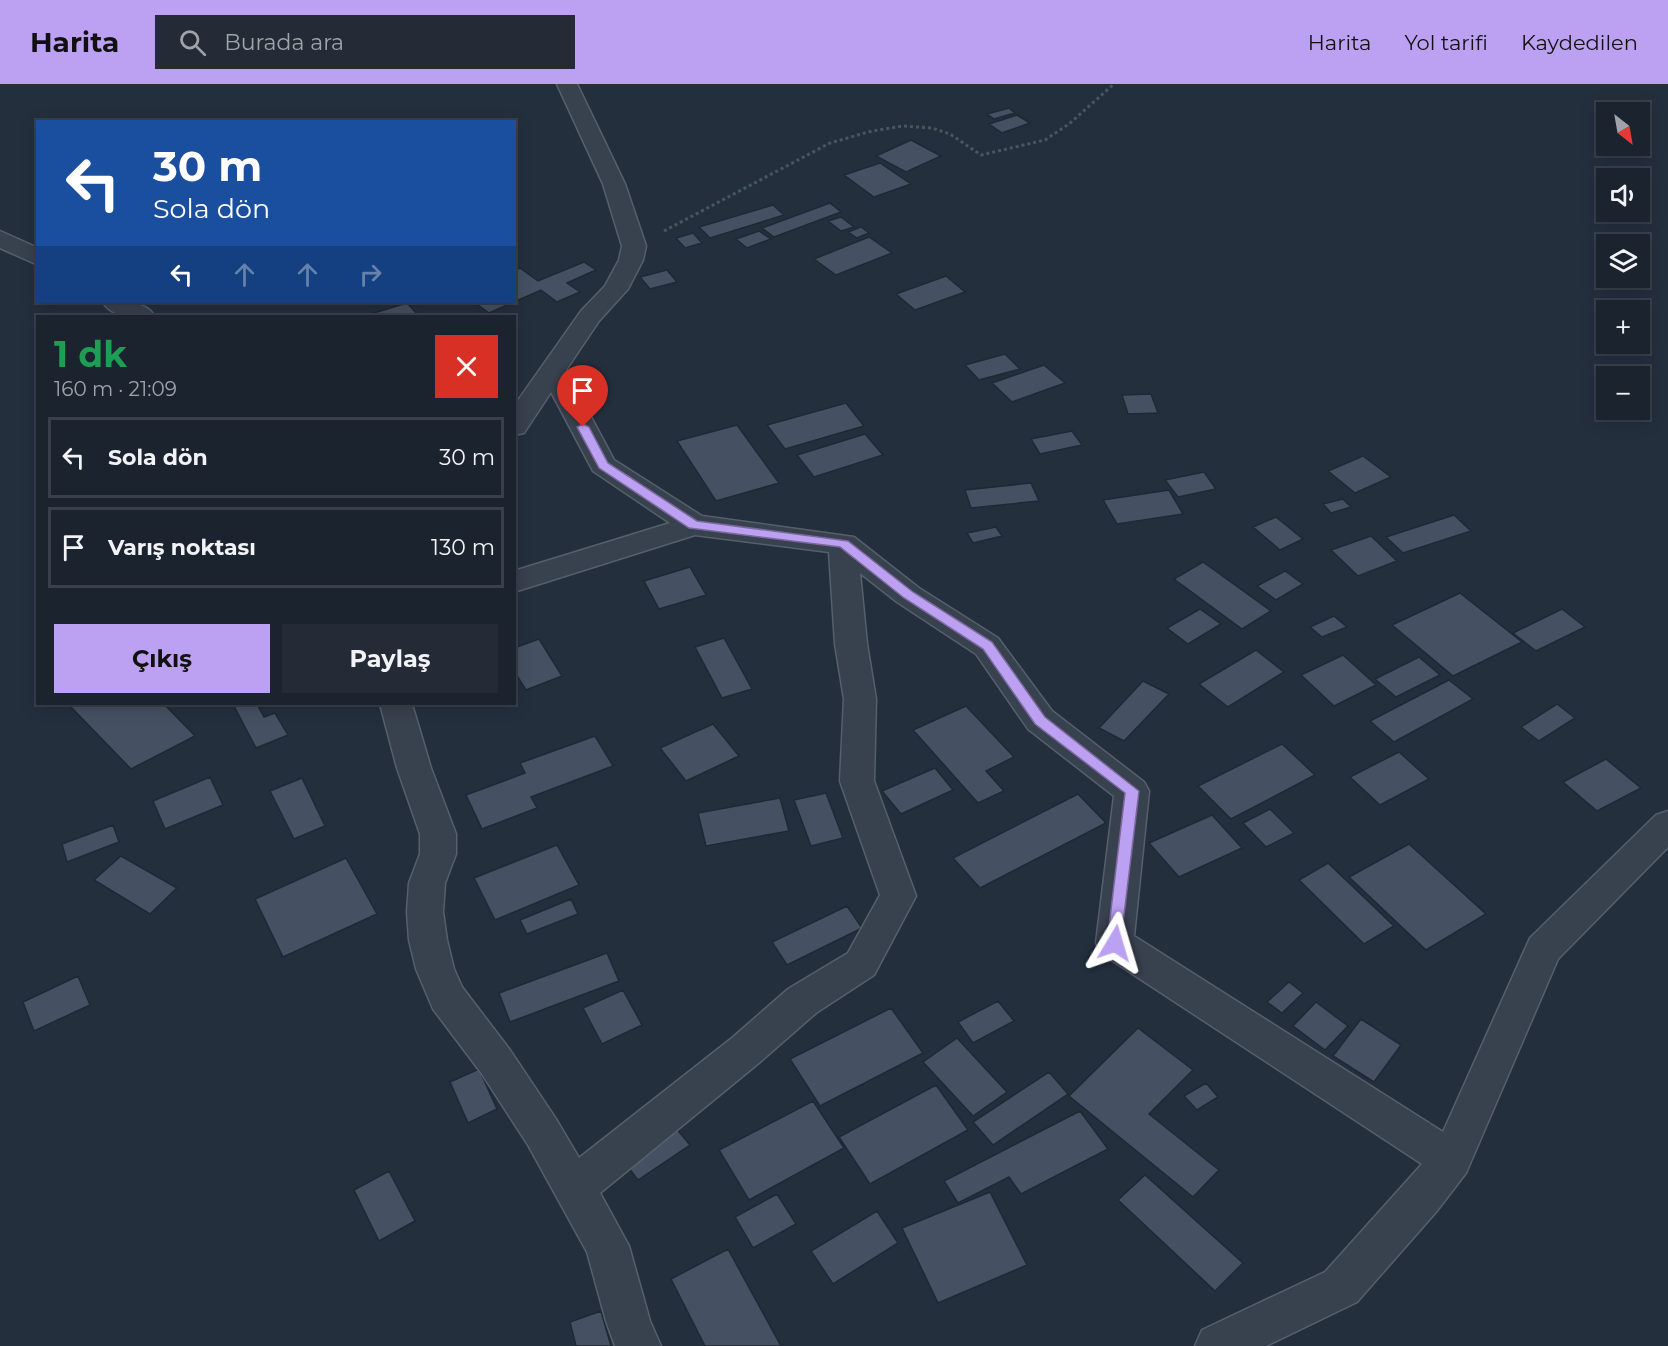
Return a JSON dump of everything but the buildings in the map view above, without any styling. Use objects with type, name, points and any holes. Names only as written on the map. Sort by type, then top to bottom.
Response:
[{"type":"street","points":[[516,424],[590,316],[616,289],[634,246],[614,184],[567,84]]},
{"type":"street","points":[[0,238],[36,257]]},
{"type":"street","points":[[117,303],[140,315]]},
{"type":"street","points":[[553,369],[603,465],[693,525]]},
{"type":"street","points":[[516,581],[693,525],[843,544],[909,595],[987,645],[1040,720],[1132,791],[1115,943],[1451,1160]]},
{"type":"street","points":[[575,1187],[746,1050],[802,1001],[861,964],[898,896],[857,781],[860,699],[851,644],[843,544]]},
{"type":"street","points":[[396,705],[414,768],[438,834],[438,854],[427,883],[426,912],[428,940],[435,969],[447,998],[496,1062],[575,1187],[607,1246],[628,1322],[638,1346]]},
{"type":"street","points":[[1218,1346],[1341,1287],[1421,1197],[1451,1160],[1543,949],[1668,825]]},
{"type":"path","points":[[634,246],[830,143],[852,135],[904,125],[945,132],[981,155],[1045,140],[1069,124],[1114,84]]},
{"type":"route","points":[[583,427],[603,465],[693,525],[843,544],[909,595],[987,645],[1040,720],[1132,791],[1115,943]]}]
